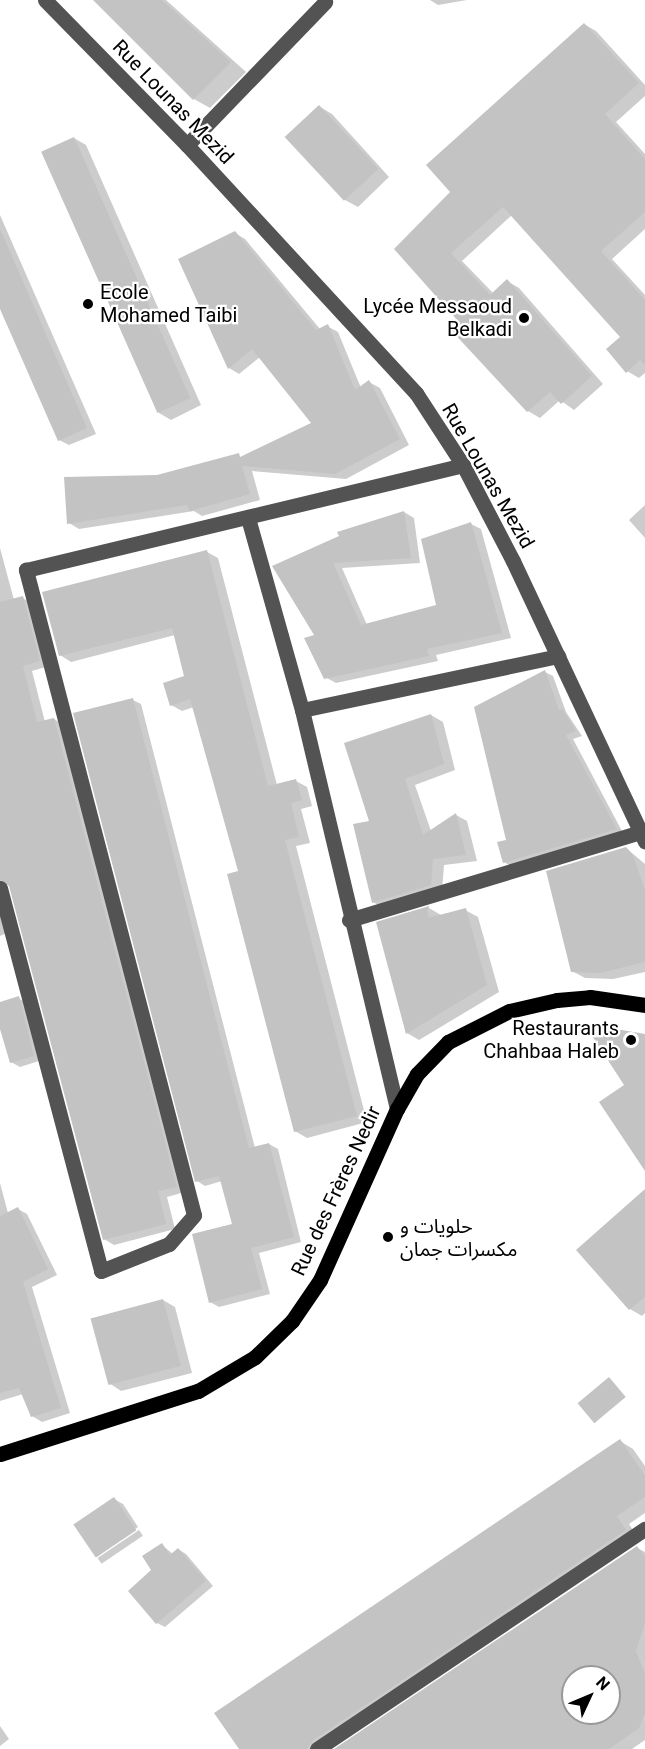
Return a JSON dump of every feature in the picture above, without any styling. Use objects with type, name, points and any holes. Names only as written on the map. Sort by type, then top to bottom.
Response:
[{"type":"main road","name":"Rue des Frères Nedir","points":[[0,1454],[198,1391],[255,1357],[292,1321],[320,1281],[397,1109],[417,1074],[448,1042],[509,1011],[557,1000],[590,997],[645,1005]]},
{"type":"street","name":"Rue Lounas Mezid","points":[[45,0],[187,145],[416,393],[463,465],[643,836]]},
{"type":"street","points":[[187,145],[325,2]]},
{"type":"street","points":[[0,888],[101,1271],[169,1244],[194,1215],[26,570],[463,465]]},
{"type":"street","points":[[248,518],[302,710],[349,920],[397,1109]]},
{"type":"street","points":[[302,710],[558,657]]},
{"type":"street","points":[[349,920],[643,836]]},
{"type":"street","points":[[316,1749],[645,1529]]},
{"type":"building","points":[[93,0],[162,0],[231,62],[193,100]]},
{"type":"building","points":[[584,23],[639,83],[605,114],[645,159],[645,212],[601,251],[645,300],[645,365],[640,360],[626,373],[606,349],[620,337],[503,207],[451,253],[490,295],[507,279],[592,376],[561,404],[550,392],[527,412],[450,329],[458,321],[394,249],[450,192],[426,165]]},
{"type":"building","points":[[319,105],[378,169],[344,201],[285,137]]},
{"type":"building","points":[[74,137],[190,398],[157,413],[41,152]]},
{"type":"building","points":[[0,229],[87,428],[58,441],[0,309]]},
{"type":"building","points":[[235,231],[316,330],[328,324],[355,390],[369,380],[400,439],[335,474],[242,466],[250,494],[190,511],[187,505],[67,524],[64,477],[157,475],[239,453],[240,457],[311,423],[252,349],[228,369],[178,259]]},
{"type":"building","points":[[404,511],[411,558],[333,563],[361,625],[436,605],[421,539],[471,522],[502,633],[427,649],[429,656],[324,679],[304,638],[314,635],[272,566],[339,536],[337,532]]},
{"type":"building","points":[[207,550],[268,786],[296,779],[302,800],[291,803],[299,837],[285,840],[357,1116],[294,1132],[227,874],[238,871],[190,699],[170,706],[163,683],[184,676],[172,628],[59,656],[42,592]]},
{"type":"building","points":[[23,596],[40,661],[23,666],[37,722],[54,718],[177,1187],[158,1191],[166,1224],[103,1240],[9,886],[0,879],[0,602]]},
{"type":"building","points":[[545,670],[559,710],[563,710],[576,731],[566,735],[617,829],[503,863],[497,842],[506,840],[474,707]]},
{"type":"building","points":[[133,698],[249,1148],[269,1143],[294,1237],[251,1248],[262,1289],[209,1303],[192,1234],[232,1224],[219,1176],[195,1182],[73,713]]},
{"type":"building","points":[[431,714],[444,764],[405,779],[423,835],[456,813],[466,855],[433,859],[431,885],[372,903],[353,824],[369,821],[344,743]]},
{"type":"building","points":[[626,847],[633,855],[645,890],[645,962],[600,973],[571,972],[546,871]]},
{"type":"building","points":[[429,906],[428,918],[466,908],[487,985],[406,1034],[376,922]]},
{"type":"building","points":[[19,996],[34,1056],[10,1063],[0,1029],[0,1002]]},
{"type":"building","points":[[622,1030],[645,1034],[645,1171],[599,1102],[624,1085],[589,1031]]},
{"type":"building","points":[[645,1189],[645,1297],[629,1310],[576,1250]]},
{"type":"building","points":[[18,1207],[48,1269],[23,1282],[61,1408],[31,1417],[19,1388],[0,1393],[0,1216]]},
{"type":"building","points":[[163,1299],[181,1366],[108,1385],[91,1318]]},
{"type":"building","points":[[609,1377],[626,1397],[594,1423],[578,1403]]},
{"type":"building","points":[[620,1439],[645,1476],[645,1497],[617,1516],[626,1530],[312,1741],[307,1749],[239,1749],[214,1713]]},
{"type":"building","points":[[114,1497],[136,1530],[96,1558],[73,1524]]},
{"type":"building","points":[[162,1543],[170,1555],[178,1548],[206,1581],[156,1624],[128,1591],[151,1570],[142,1556]]},
{"type":"building","points":[[637,1546],[645,1557],[645,1623],[636,1651],[645,1674],[645,1713],[639,1728],[609,1749],[334,1749]]},
{"type":"place","name":"Ecole Mohamed Taibi","points":[[88,304]]},
{"type":"place","name":"Lycée Messaoud Belkadi","points":[[524,318]]},
{"type":"place","name":"Restaurants Chahbaa Haleb","points":[[631,1040]]},
{"type":"place","name":"حلويات و مكسرات جمان","points":[[388,1237]]}]
